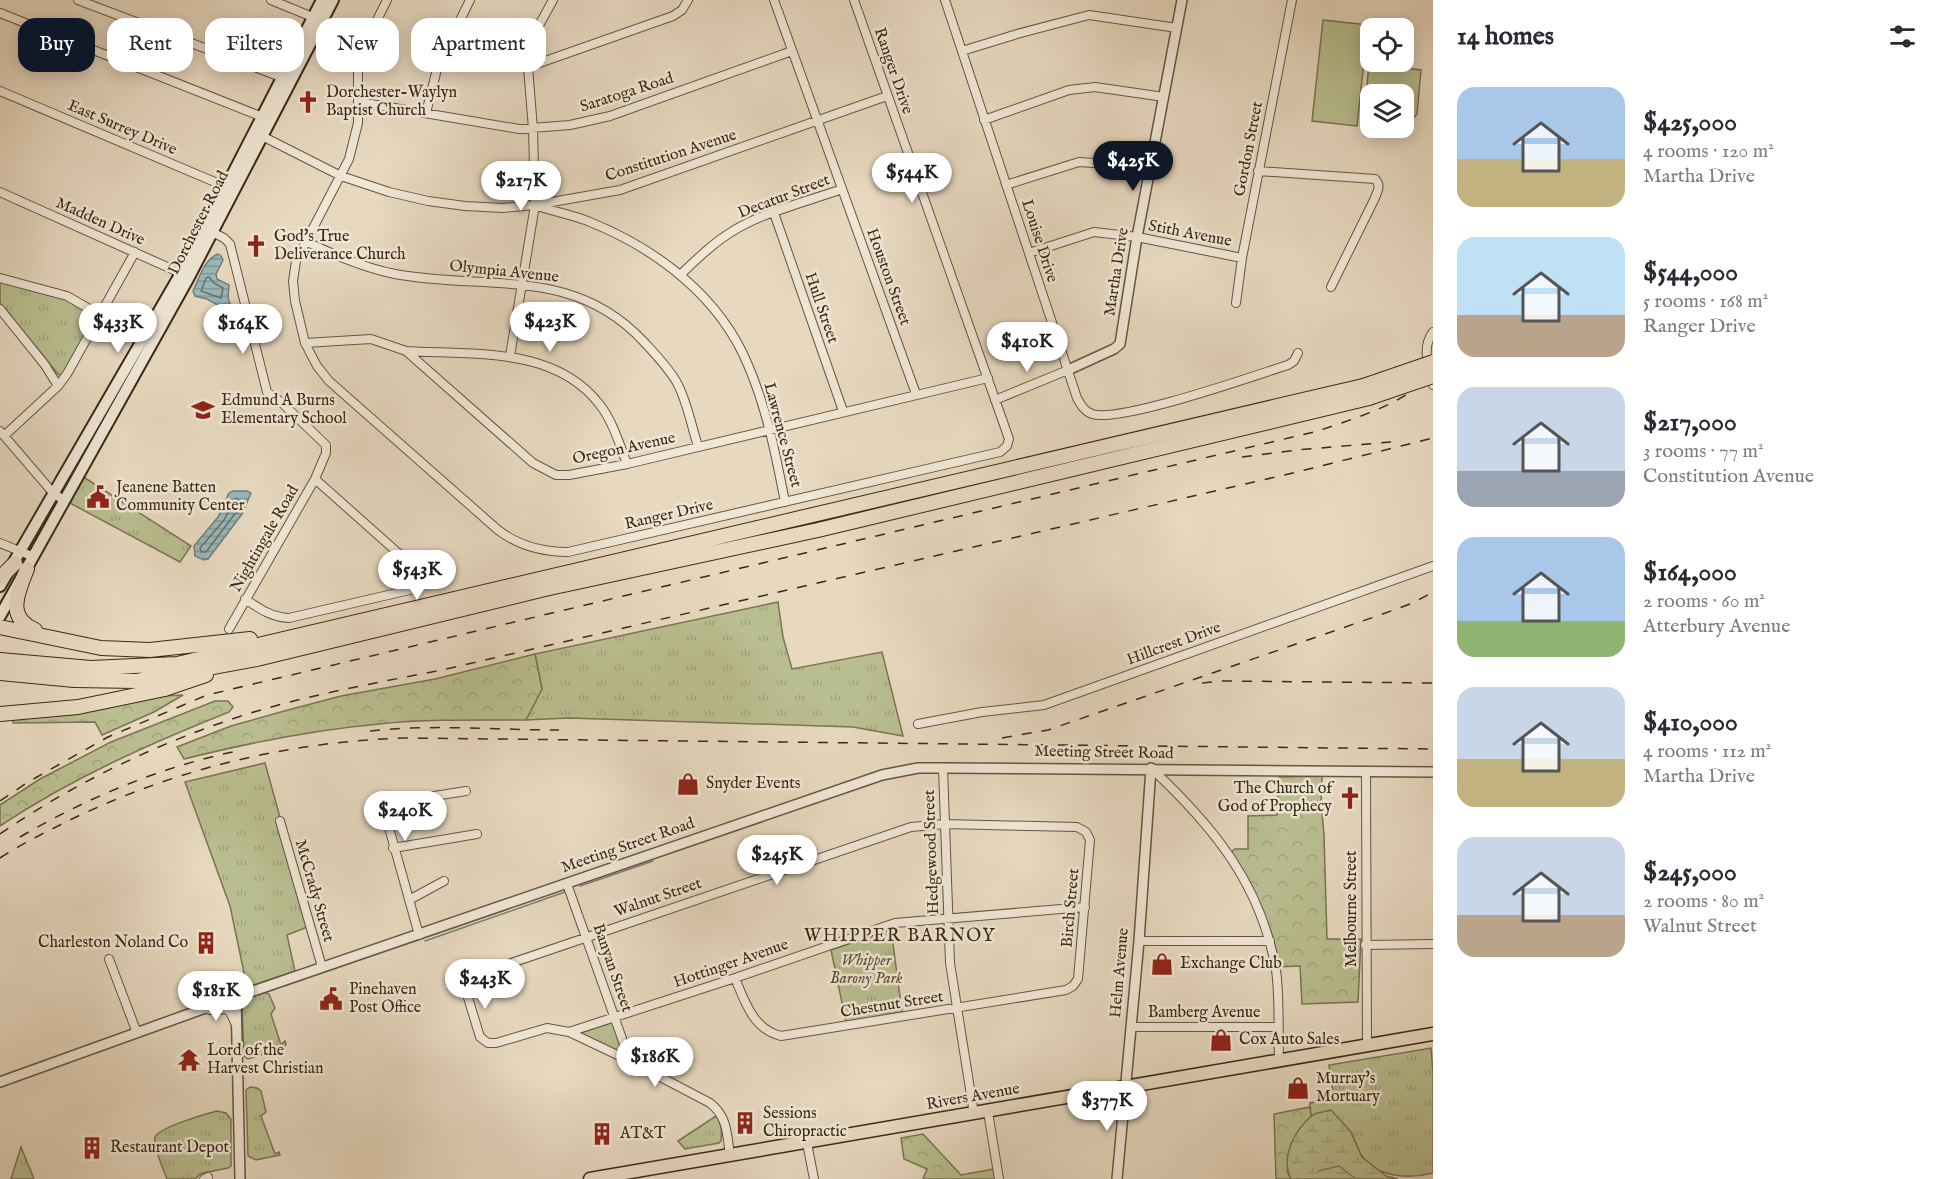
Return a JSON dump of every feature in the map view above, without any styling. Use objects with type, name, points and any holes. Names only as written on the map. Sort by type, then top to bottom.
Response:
[{"type":"highway","points":[[0,673],[74,680],[137,681],[257,659],[545,589],[829,527],[1366,392],[1433,363]]},
{"type":"highway","points":[[0,660],[90,669],[177,664],[1433,376]]},
{"type":"highway","points":[[24,560],[16,600],[19,619],[25,626],[56,639]]},
{"type":"highway","points":[[0,578],[24,560]]},
{"type":"highway","points":[[0,627],[101,648],[150,650],[251,639],[350,623]]},
{"type":"highway","points":[[0,714],[78,707],[122,698],[165,688],[257,659]]},
{"type":"main road","name":"Dorchester Road","points":[[318,18],[322,0]]},
{"type":"main road","name":"Dorchester Road","points":[[320,18],[333,0]]},
{"type":"main road","name":"Dorchester Road","points":[[0,586],[24,560],[64,500],[316,24]]},
{"type":"main road","name":"Dorchester Road","points":[[0,616],[54,494],[185,275]]},
{"type":"main road","name":"Rivers Avenue","points":[[590,1179],[1433,1034]]},
{"type":"street","points":[[78,0],[286,79]]},
{"type":"street","points":[[271,0],[316,19]]},
{"type":"street","name":"Ranger Drive","points":[[387,0],[360,54],[358,123],[349,159],[296,261],[293,281],[295,301],[305,343],[329,381],[498,530],[516,542],[532,548],[568,552],[1000,452],[1007,446],[1009,439],[854,0]]},
{"type":"street","points":[[426,113],[438,65],[470,0]]},
{"type":"street","points":[[543,18],[553,0]]},
{"type":"street","points":[[546,61],[673,16],[682,10],[688,0]]},
{"type":"street","name":"Houston Street","points":[[774,0],[916,394]]},
{"type":"street","name":"Louise Drive","points":[[945,0],[1082,409],[1092,414],[1110,415],[1179,399],[1288,366],[1298,353]]},
{"type":"street","name":"Martha Drive","points":[[995,400],[1068,370],[1120,344],[1137,237],[1182,0]]},
{"type":"street","name":"Gordon Street","points":[[1236,303],[1258,171],[1292,0]]},
{"type":"street","points":[[0,13],[266,118]]},
{"type":"street","points":[[962,51],[1089,15],[1177,28]]},
{"type":"street","name":"Saratoga Road","points":[[359,102],[466,122],[519,129],[570,125],[610,116],[792,51]]},
{"type":"street","points":[[510,357],[535,205],[528,72]]},
{"type":"street","points":[[984,120],[1069,90],[1095,87],[1164,97]]},
{"type":"street","name":"East Surrey Drive","points":[[0,91],[229,188]]},
{"type":"street","name":"Constitution Avenue","points":[[258,134],[341,176],[389,192],[428,201],[502,208],[535,205],[620,189],[887,96]]},
{"type":"street","points":[[1006,185],[1079,162],[1152,167]]},
{"type":"street","points":[[1258,171],[1375,179],[1378,182],[1379,187],[1374,200],[1331,287]]},
{"type":"street","name":"Decatur Street","points":[[680,275],[706,250],[735,230],[774,213],[842,189]]},
{"type":"street","name":"Madden Drive","points":[[0,192],[185,275]]},
{"type":"street","name":"Lawrence Street","points":[[535,205],[589,221],[637,245],[662,260],[701,294],[728,328],[748,365],[770,429],[785,502]]},
{"type":"street","name":"Hull Street","points":[[774,213],[843,411]]},
{"type":"street","name":"Nightingale Road","points":[[208,230],[230,244],[267,392],[281,402],[326,445],[326,453],[315,479],[229,628]]},
{"type":"street","name":"Stith Avenue","points":[[1029,253],[1094,232],[1137,237],[1242,258]]},
{"type":"street","name":"Olympia Avenue","points":[[305,241],[352,262],[395,274],[546,287],[599,306],[634,331],[664,364],[676,382],[698,446]]},
{"type":"street","points":[[64,500],[54,494],[2,434],[58,386],[67,374],[135,252]]},
{"type":"street","points":[[0,278],[67,296],[99,315]]},
{"type":"street","points":[[0,309],[45,365],[58,386]]},
{"type":"street","points":[[1433,332],[1425,351],[1433,385]]},
{"type":"street","name":"Oregon Avenue","points":[[305,343],[371,339],[406,351],[533,463],[556,475],[568,475],[627,464],[988,378]]},
{"type":"street","points":[[406,351],[510,357],[557,369],[586,388],[601,406],[612,423],[627,464]]},
{"type":"street","points":[[245,599],[276,617],[289,618],[414,589],[419,585],[420,573],[315,479]]},
{"type":"street","points":[[0,543],[24,560]]},
{"type":"street","name":"Hillcrest Drive","points":[[918,724],[982,712],[1044,705],[1433,566]]},
{"type":"street","name":"Meeting Street Road","points":[[0,1082],[322,967],[882,775],[918,768],[1151,768],[1433,772]]},
{"type":"street","name":"Hedgewood Street","points":[[943,768],[951,963],[974,1114]]},
{"type":"street","points":[[1151,768],[1173,788],[1209,828],[1236,863],[1256,903],[1270,941],[1276,973],[1279,1061]]},
{"type":"street","name":"Helm Avenue","points":[[1117,1179],[1139,941],[1151,768]]},
{"type":"street","name":"Melbourne Street","points":[[1366,771],[1367,1046]]},
{"type":"street","points":[[419,935],[385,820],[388,814],[428,797],[466,791]]},
{"type":"street","name":"McCrady Street","points":[[280,821],[322,967]]},
{"type":"street","name":"Walnut Street","points":[[496,1043],[488,1043],[480,1037],[466,991],[469,979],[587,937],[911,827],[944,824],[1077,827],[1086,832],[1090,840]]},
{"type":"street","points":[[393,848],[477,834]]},
{"type":"street","name":"Birch Street","points":[[1078,979],[1090,840]]},
{"type":"street","points":[[409,900],[444,881]]},
{"type":"street","name":"Banyan Street","points":[[567,884],[630,1061]]},
{"type":"street","name":"Hottinger Avenue","points":[[496,1043],[547,1028],[569,1032],[895,923],[1085,908]]},
{"type":"street","points":[[1139,941],[1270,941]]},
{"type":"street","points":[[1365,945],[1433,944]]},
{"type":"street","points":[[109,959],[137,1033]]},
{"type":"street","name":"Chestnut Street","points":[[735,978],[753,1017],[766,1030],[782,1036],[1066,990],[1078,979]]},
{"type":"street","points":[[236,997],[240,1179]]},
{"type":"street","points":[[206,1008],[226,1009],[230,1012],[237,1027]]},
{"type":"street","name":"Bamberg Avenue","points":[[1131,1027],[1278,1027]]},
{"type":"street","points":[[569,1032],[710,1103],[719,1110],[725,1121],[730,1156]]},
{"type":"street","points":[[988,1112],[999,1179]]},
{"type":"street","points":[[807,1143],[814,1179]]},
{"type":"green space","points":[[1323,20],[1360,24],[1360,72],[1363,72],[1357,126],[1312,121]]},
{"type":"green space","points":[[1421,70],[1417,114],[1414,117],[1414,84],[1367,84],[1368,72]]},
{"type":"green space","points":[[0,281],[66,299],[92,313],[93,323],[62,375],[58,374],[0,303]]},
{"type":"green space","points":[[82,476],[191,546],[180,562],[68,502]]},
{"type":"green space","points":[[778,602],[783,637],[792,669],[882,652],[903,736],[853,727],[569,718],[526,720],[542,689],[535,654]]},
{"type":"green space","points":[[535,654],[542,689],[526,720],[397,722],[281,738],[184,759],[177,747],[231,726],[341,696],[435,679]]},
{"type":"green space","points":[[183,695],[154,712],[102,735],[95,722],[13,723],[14,717],[140,697]]},
{"type":"green space","points":[[215,701],[228,701],[233,707],[229,712],[140,749],[83,777],[0,826],[0,805],[40,779],[111,742]]},
{"type":"green space","points":[[265,763],[310,926],[287,935],[295,971],[247,987],[230,906],[185,782]]},
{"type":"green space","points":[[1322,776],[1327,939],[1361,939],[1358,1002],[1302,1004],[1300,966],[1275,967],[1270,941],[1229,854],[1235,849],[1248,849],[1248,816],[1277,815],[1279,777]]},
{"type":"green space","name":"Whipper Barony Park","points":[[891,929],[902,1012],[846,1022],[831,950]]},
{"type":"green space","points":[[263,992],[269,994],[275,1008],[271,1014],[281,1045],[285,1041],[286,1044],[284,1048],[248,1059],[244,1056],[242,1005],[247,998]]},
{"type":"green space","points":[[613,1022],[625,1056],[578,1034]]},
{"type":"green space","points":[[1431,1048],[1433,1173],[1404,1176],[1376,1169],[1362,1156],[1349,1132],[1315,1114],[1311,1118],[1310,1103],[1334,1099],[1329,1065]]},
{"type":"green space","points":[[250,1087],[261,1091],[266,1112],[261,1116],[275,1154],[279,1152],[280,1155],[256,1160],[248,1156],[246,1090]]},
{"type":"green space","points":[[1310,1107],[1311,1118],[1300,1129],[1287,1171],[1291,1179],[1276,1179],[1274,1114]]},
{"type":"green space","points":[[1331,1110],[1351,1132],[1362,1157],[1386,1176],[1398,1179],[1291,1179],[1287,1162],[1295,1136],[1313,1115]]},
{"type":"green space","points":[[217,1111],[226,1113],[231,1119],[231,1166],[200,1174],[195,1179],[167,1179],[157,1151],[155,1137],[174,1125]]},
{"type":"green space","points":[[716,1116],[721,1127],[719,1143],[685,1149],[678,1141]]},
{"type":"green space","points":[[923,1134],[961,1175],[994,1169],[995,1179],[923,1179],[927,1169],[904,1159],[901,1138]]},
{"type":"green space","points":[[21,1147],[34,1179],[11,1179]]},
{"type":"water","points":[[218,254],[223,260],[216,274],[217,279],[229,285],[228,299],[240,336],[230,340],[227,310],[207,299],[195,296],[193,291],[209,260]]},
{"type":"water","points":[[233,491],[251,493],[242,514],[208,559],[204,560],[195,556],[194,546],[218,517],[229,493]]},
{"type":"waterway","points":[[580,886],[653,861]]},
{"type":"waterway","points":[[425,941],[565,892]]},
{"type":"waterway","points":[[1318,1171],[1339,1166],[1356,1179]]},
{"type":"railway","points":[[0,801],[28,782],[108,737],[207,695],[1318,431],[1394,402],[1421,385],[1433,374]]},
{"type":"railway","points":[[0,834],[28,815],[116,766],[209,727],[291,702],[442,670],[1293,473],[1433,438]]},
{"type":"railway","points":[[1242,457],[1391,442]]},
{"type":"railway","points":[[1002,738],[1048,730],[1377,616],[1413,603],[1433,592]]},
{"type":"railway","points":[[1202,683],[1223,681],[1433,683]]},
{"type":"railway","points":[[370,731],[440,728],[559,730]]},
{"type":"railway","points":[[0,858],[72,819],[111,801],[192,772],[275,752],[360,741],[403,738],[1433,749]]},
{"type":"railway","points":[[20,837],[71,809],[125,785],[180,766],[237,751]]},
{"type":"place","name":"Dorchester-Waylyn Baptist Church","points":[[308,102]]},
{"type":"place","name":"God's True Deliverance Church","points":[[256,246]]},
{"type":"place","name":"Edmund A Burns Elementary School","points":[[203,410]]},
{"type":"place","name":"Jeanene Batten Community Center","points":[[98,497]]},
{"type":"place","name":"Snyder Events","points":[[688,784]]},
{"type":"place","name":"The Church of God of Prophecy","points":[[1350,798]]},
{"type":"place","name":"Charleston Noland Co","points":[[206,943]]},
{"type":"place","name":"Exchange Club","points":[[1162,964]]},
{"type":"place","name":"Pinehaven Post Office","points":[[331,999]]},
{"type":"place","name":"Cox Auto Sales","points":[[1221,1040]]},
{"type":"place","name":"Lord of the Harvest Christian","points":[[189,1060]]},
{"type":"place","name":"Murray's Mortuary","points":[[1298,1088]]},
{"type":"place","name":"Sessions Chiropractic","points":[[745,1123]]},
{"type":"place","name":"AT&T","points":[[602,1134]]},
{"type":"place","name":"Restaurant Depot","points":[[92,1148]]},
{"type":"district","name":"WHIPPER BARNOY","points":[[900,936]]}]
